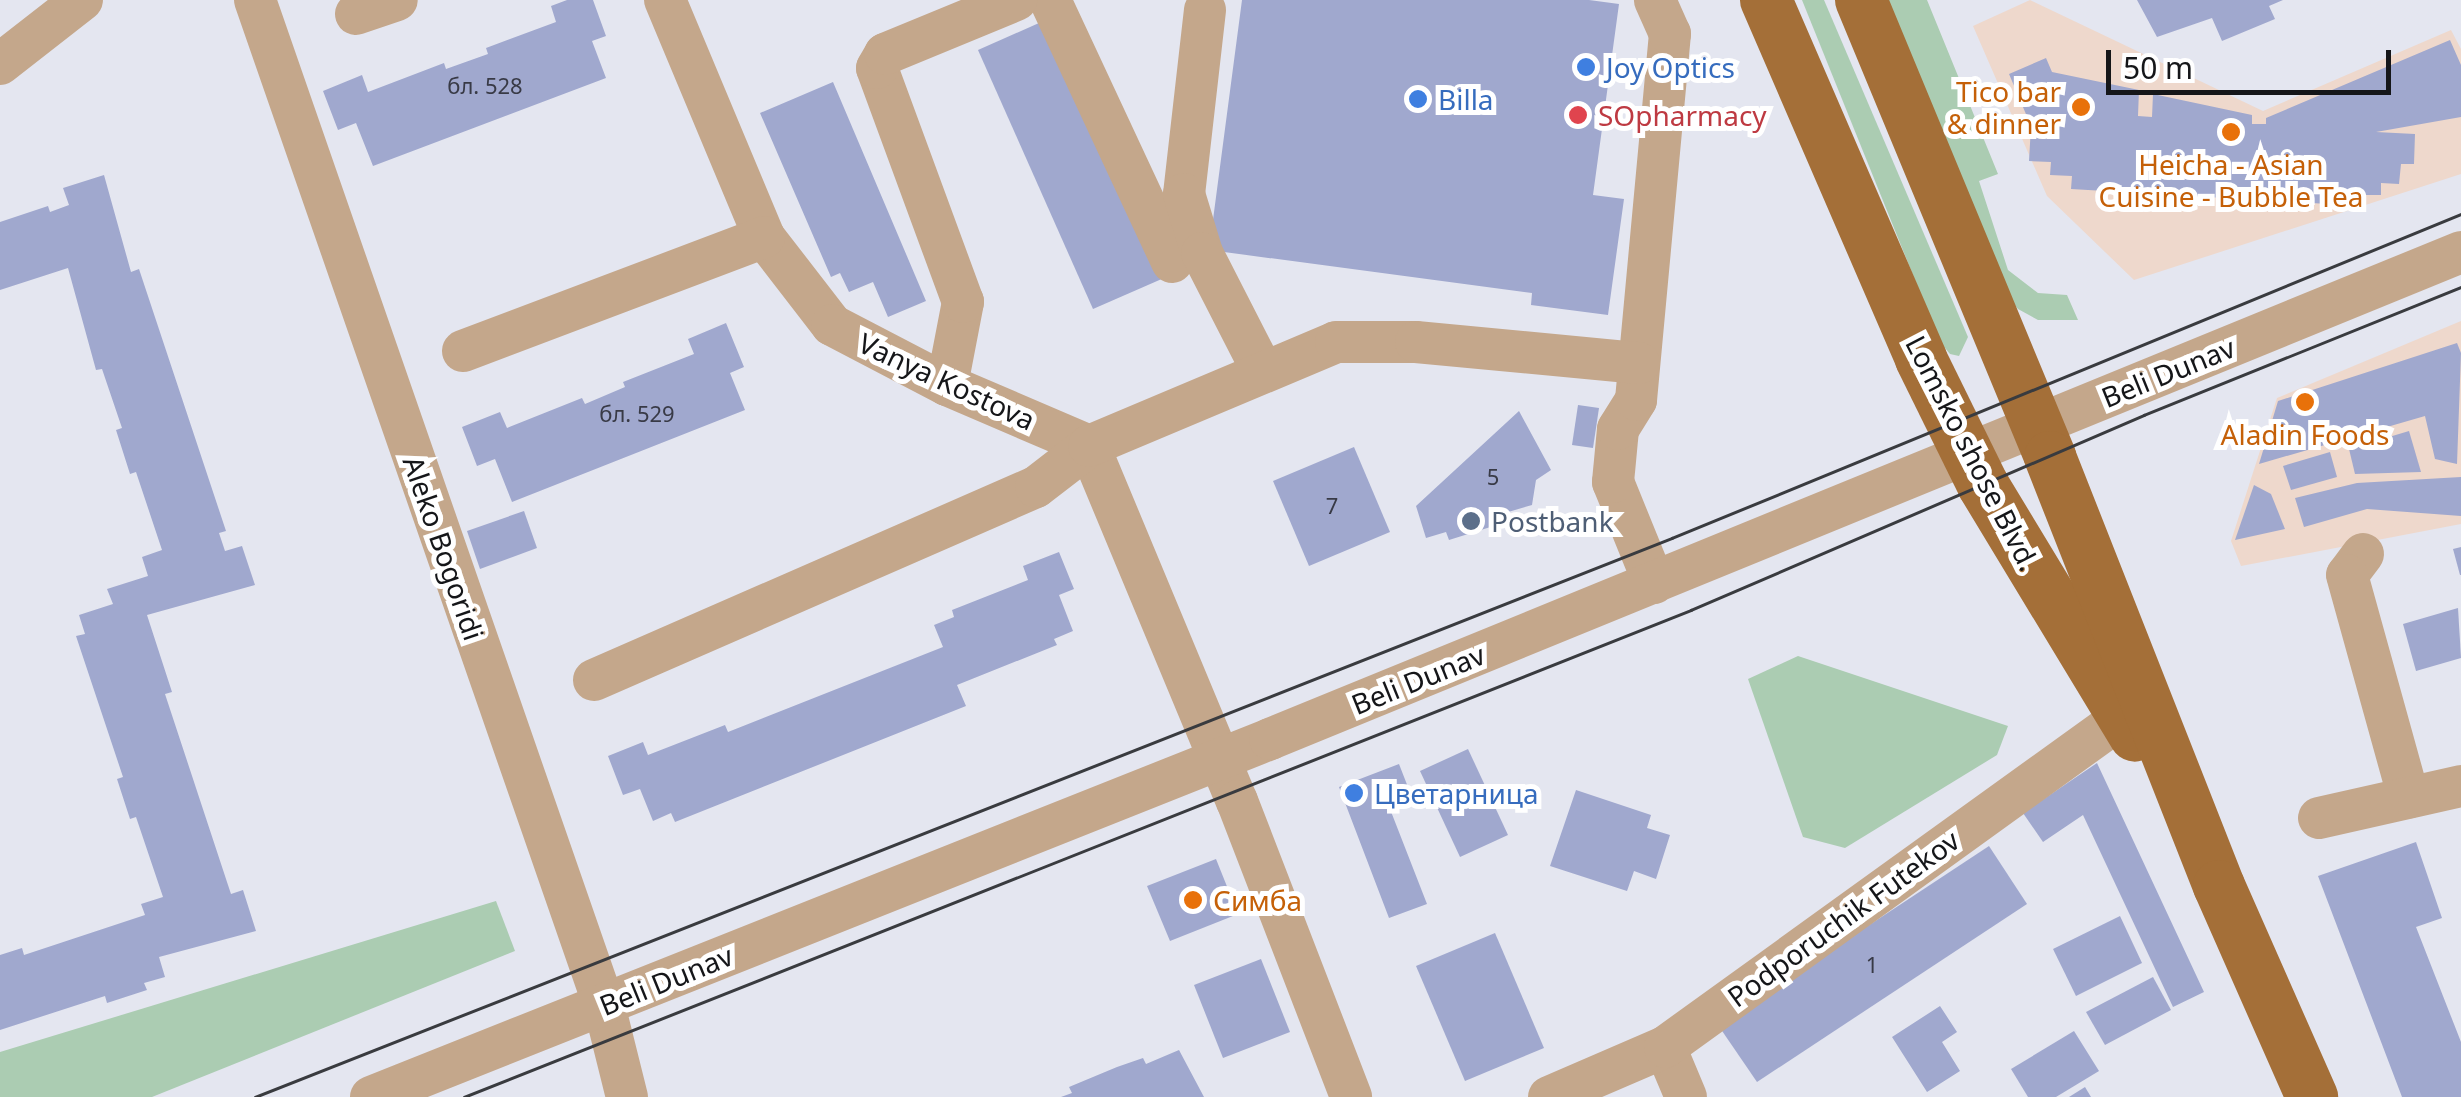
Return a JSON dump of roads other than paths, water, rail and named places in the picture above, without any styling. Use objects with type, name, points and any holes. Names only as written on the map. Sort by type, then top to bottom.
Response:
[{"type":"main road","name":"Lomsko shose Blvd.","points":[[1766,0],[1921,359],[2016,546],[2124,716],[2220,886]]},
{"type":"main road","name":"Lomsko shose Blvd.","points":[[1861,0],[2037,426],[2220,886],[2312,1097]]},
{"type":"street","points":[[0,64],[82,0]]},
{"type":"street","name":"Aleko Bogoridi","points":[[255,0],[604,1005],[628,1097]]},
{"type":"street","points":[[356,14],[397,0]]},
{"type":"street","name":"Vanya Kostova","points":[[664,0],[764,237],[832,325],[948,385],[1089,446]]},
{"type":"street","points":[[948,385],[964,302],[876,68],[885,54],[1016,0]]},
{"type":"street","points":[[1050,0],[1172,262]]},
{"type":"street","points":[[1654,584],[1613,482],[1618,429],[1637,382],[1670,34],[1655,0]]},
{"type":"street","points":[[1206,10],[1184,194],[1202,253],[1264,372]]},
{"type":"street","points":[[463,352],[764,237]]},
{"type":"street","name":"Beli Dunav","points":[[371,1097],[1654,584],[2461,252]]},
{"type":"street","points":[[594,680],[1036,487],[1089,446],[1336,342],[1416,342],[1637,382]]},
{"type":"street","points":[[1089,446],[1220,759],[1351,1097]]},
{"type":"street","points":[[2363,554],[2347,575],[2409,798]]},
{"type":"street","name":"Podporuchik Futekov","points":[[1549,1097],[1665,1047],[2124,716]]},
{"type":"street","points":[[2319,818],[2461,786]]},
{"type":"street","points":[[1665,1047],[1686,1097]]},
{"type":"tram line","points":[[255,1097],[1672,538],[2461,214]]},
{"type":"tram line","points":[[464,1097],[1691,610],[2144,415],[2461,287]]},
{"type":"place","name":"Joy Optics","points":[[1586,67]]},
{"type":"place","name":"Billa","points":[[1418,99]]},
{"type":"place","name":"Tico bar & dinner","points":[[2081,107]]},
{"type":"place","name":"SOpharmacy","points":[[1578,115]]},
{"type":"place","name":"Heicha - Asian Cuisine - Bubble Tea","points":[[2231,132]]},
{"type":"place","name":"Aladin Foods","points":[[2305,402]]},
{"type":"place","name":"Postbank","points":[[1471,521]]},
{"type":"place","name":"Цветарница","points":[[1354,793]]},
{"type":"place","name":"Симба","points":[[1193,900]]}]
